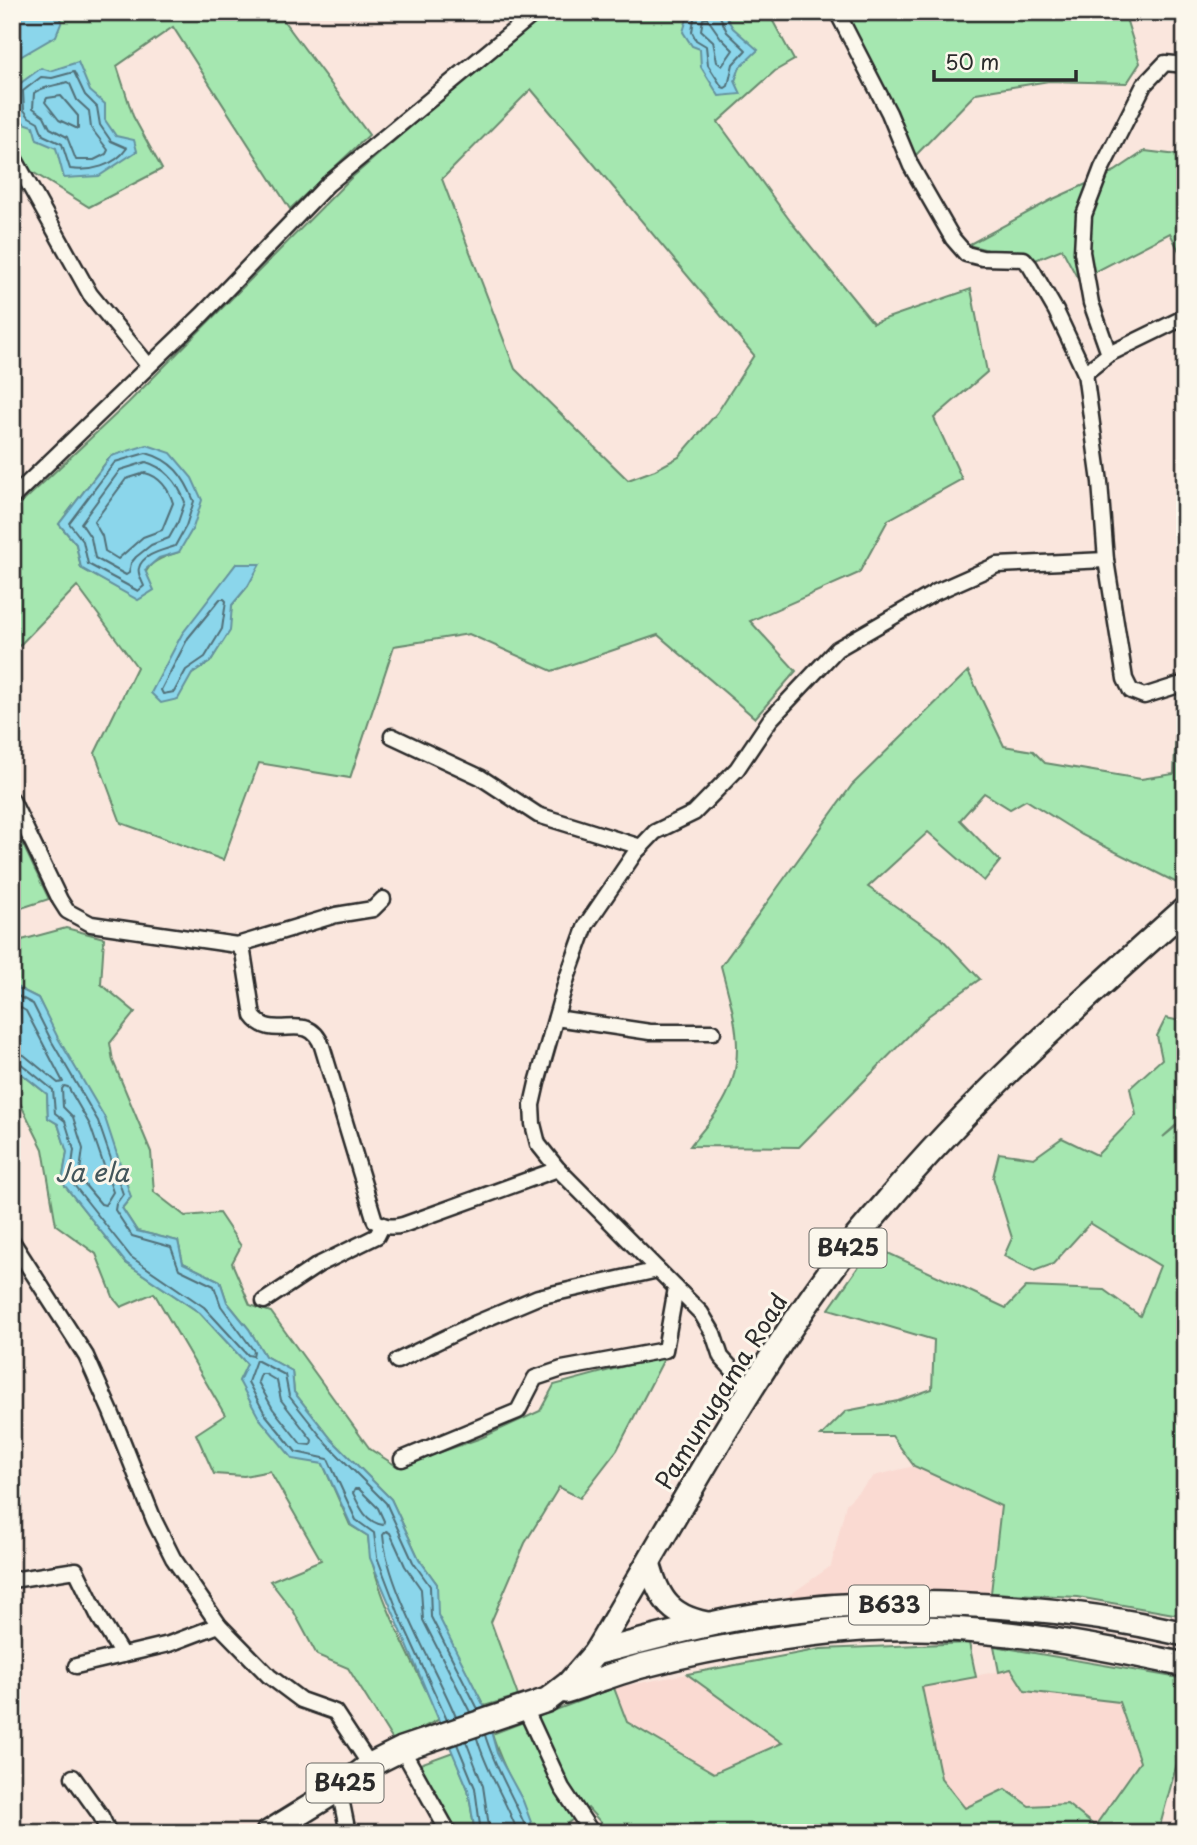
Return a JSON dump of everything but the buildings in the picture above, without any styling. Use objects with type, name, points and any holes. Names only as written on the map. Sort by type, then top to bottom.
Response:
[{"type":"main road","name":"Pamunugama Road","points":[[268,1833],[370,1765],[426,1740],[547,1700],[578,1675],[595,1653],[783,1339],[844,1252],[950,1129],[1031,1047],[1185,909]]},
{"type":"main road","points":[[649,1562],[654,1582],[672,1608],[692,1621],[713,1624]]},
{"type":"main road","name":"B633","points":[[595,1653],[713,1624],[779,1612],[908,1604],[982,1606],[1066,1613],[1185,1634]]},
{"type":"main road","name":"B633","points":[[558,1692],[704,1651],[830,1631],[929,1628],[1027,1636],[1121,1651],[1185,1665]]},
{"type":"street","points":[[12,498],[203,314],[328,184],[536,12]]},
{"type":"street","points":[[837,12],[889,113],[911,166],[953,239],[966,254],[982,258],[1024,259],[1056,311],[1085,373],[1100,482],[1107,560],[1125,679],[1131,691],[1144,696],[1185,683]]},
{"type":"street","points":[[1109,354],[1091,303],[1082,252],[1084,215],[1101,168],[1144,85],[1165,63],[1185,65]]},
{"type":"street","points":[[12,154],[90,294],[148,365]]},
{"type":"street","points":[[1085,373],[1109,354],[1185,317]]},
{"type":"street","points":[[751,1390],[721,1357],[713,1333],[701,1313],[558,1169],[538,1144],[532,1105],[586,925],[641,847],[655,832],[694,813],[737,769],[770,720],[837,649],[936,592],[997,565],[1107,560]]},
{"type":"street","points":[[392,736],[480,777],[538,815],[641,847]]},
{"type":"street","points":[[12,800],[67,911],[91,924],[237,945],[335,915],[373,909],[383,900]]},
{"type":"street","points":[[237,945],[243,952],[253,1016],[258,1023],[273,1028],[305,1027],[318,1037],[375,1222],[382,1226],[403,1225],[558,1169]]},
{"type":"street","points":[[556,1018],[650,1032],[713,1032]]},
{"type":"street","points":[[264,1301],[318,1265],[377,1236],[382,1226]]},
{"type":"street","points":[[12,1241],[86,1356],[154,1520],[173,1558],[219,1625],[269,1676],[301,1700],[335,1712],[370,1765]]},
{"type":"street","points":[[397,1361],[538,1297],[658,1270]]},
{"type":"street","points":[[402,1459],[518,1411],[535,1378],[562,1369],[665,1350],[676,1288]]},
{"type":"street","points":[[12,1580],[76,1570],[99,1617],[122,1655]]},
{"type":"street","points":[[76,1666],[169,1644],[219,1625]]},
{"type":"street","points":[[525,1708],[562,1788],[592,1833]]},
{"type":"street","points":[[402,1749],[449,1833]]},
{"type":"street","points":[[73,1777],[101,1816],[109,1833]]},
{"type":"street","points":[[339,1788],[348,1833]]},
{"type":"shaded area","points":[[914,1466],[1001,1506],[991,1593],[781,1601],[831,1566],[846,1504],[874,1476]]},
{"type":"shaded area","points":[[1011,1669],[1025,1691],[1119,1701],[1140,1762],[1095,1826],[1067,1804],[1029,1806],[1006,1789],[965,1808],[941,1778],[922,1686]]},
{"type":"shaded area","points":[[687,1674],[782,1743],[714,1773],[629,1726],[614,1688]]},
{"type":"green space","points":[[12,12],[277,12],[369,135],[290,209],[173,27],[117,66],[133,116],[162,169],[89,207],[31,171],[12,138]]},
{"type":"green space","points":[[549,12],[633,12],[637,16],[641,12],[768,12],[794,60],[775,71],[718,122],[791,222],[873,323],[971,289],[987,372],[934,418],[962,479],[888,520],[859,573],[750,621],[796,671],[755,718],[658,635],[552,671],[469,634],[394,646],[350,778],[259,763],[223,860],[121,823],[95,753],[137,667],[77,586],[19,646],[12,643],[12,512],[128,403],[350,179]],"holes":[[[531,89],[754,355],[717,413],[679,457],[628,480],[515,369],[442,179]],[[111,456],[179,552],[159,559],[149,567],[138,599],[81,568],[76,544],[59,524]],[[236,564],[248,586],[232,605],[229,631],[210,662],[192,674],[178,643]]]},
{"type":"green space","points":[[846,12],[1124,12],[1140,63],[1127,83],[1049,81],[976,93],[915,156]]},
{"type":"green space","points":[[1145,151],[1185,156],[1185,263],[1170,233],[1089,275],[1080,283],[1062,249],[1033,261],[968,245],[1051,200],[1115,171]]},
{"type":"green space","points":[[968,671],[1004,746],[1033,751],[1045,763],[1141,779],[1174,774],[1177,699],[1185,696],[1185,887],[1082,835],[1026,800],[1010,809],[984,793],[960,820],[1000,861],[984,881],[928,832],[868,887],[941,938],[980,979],[928,1016],[799,1147],[690,1146],[723,1102],[735,1068],[737,1051],[734,1017],[721,966],[852,785]]},
{"type":"green space","points":[[12,822],[49,899],[12,911]]},
{"type":"green space","points":[[12,926],[18,941],[66,928],[104,938],[101,984],[135,1012],[110,1043],[113,1061],[151,1152],[154,1192],[185,1216],[219,1213],[241,1246],[232,1263],[250,1305],[271,1312],[370,1449],[398,1467],[481,1438],[540,1411],[554,1385],[666,1355],[617,1450],[580,1498],[559,1487],[525,1543],[491,1622],[518,1696],[484,1706],[437,1615],[437,1584],[419,1559],[391,1499],[332,1440],[294,1392],[292,1371],[265,1356],[249,1329],[227,1302],[220,1281],[183,1263],[178,1241],[137,1231],[122,1208],[131,1197],[38,998],[12,985]]},
{"type":"green space","points":[[1166,1018],[1185,1022],[1185,1117],[1163,1137],[1185,1119],[1185,1616],[1078,1597],[991,1593],[1001,1506],[914,1466],[892,1436],[821,1436],[846,1411],[898,1401],[932,1389],[934,1340],[829,1309],[873,1246],[1006,1308],[1026,1287],[1104,1290],[1140,1316],[1160,1266],[1090,1223],[1053,1264],[1034,1271],[1004,1256],[1012,1238],[993,1177],[999,1153],[1034,1158],[1062,1138],[1097,1155],[1136,1115],[1130,1088],[1162,1059],[1157,1036]]},
{"type":"green space","points":[[12,1066],[47,1094],[48,1118],[58,1124],[67,1152],[62,1182],[126,1263],[200,1313],[248,1365],[239,1381],[323,1464],[350,1525],[368,1536],[371,1558],[386,1604],[440,1719],[394,1742],[348,1668],[317,1655],[294,1612],[270,1581],[321,1560],[270,1471],[244,1476],[214,1474],[196,1434],[225,1415],[154,1293],[121,1307],[114,1299],[96,1254],[56,1225],[43,1149],[19,1101],[12,1105]]},
{"type":"green space","points":[[969,1643],[976,1677],[922,1687],[941,1778],[965,1808],[1005,1789],[1029,1806],[1067,1804],[1095,1826],[1140,1762],[1119,1702],[1025,1691],[1011,1669],[999,1672],[994,1646],[1185,1679],[1185,1734],[1158,1833],[610,1833],[588,1808],[560,1829],[563,1833],[535,1833],[492,1734],[614,1688],[627,1722],[714,1773],[782,1743],[687,1674],[821,1649]]},
{"type":"green space","points":[[453,1752],[468,1789],[475,1833],[454,1833],[420,1764]]},
{"type":"water","points":[[12,12],[58,12],[62,21],[56,36],[13,61]]},
{"type":"water","points":[[689,12],[723,12],[733,28],[758,50],[740,67],[735,81],[741,94],[719,96],[701,67],[700,49],[692,46],[683,32]]},
{"type":"water","points":[[78,62],[90,91],[105,104],[105,120],[116,136],[134,140],[137,151],[99,176],[64,178],[56,148],[37,140],[33,126],[24,123],[15,110],[18,103],[14,88],[41,68],[50,71]]},
{"type":"water","points":[[147,445],[171,453],[192,478],[202,500],[193,528],[179,552],[159,558],[145,570],[154,590],[138,600],[81,568],[76,544],[59,524],[111,456]]},
{"type":"water","points":[[236,564],[260,564],[248,586],[232,605],[230,631],[210,662],[192,674],[178,699],[161,703],[151,693],[182,634]]},
{"type":"water","name":"Ja ela","points":[[12,985],[38,998],[105,1118],[131,1197],[122,1208],[137,1231],[178,1241],[183,1263],[220,1281],[227,1302],[249,1329],[265,1356],[292,1371],[294,1392],[332,1440],[391,1499],[419,1559],[437,1584],[438,1615],[484,1706],[497,1753],[523,1801],[535,1833],[475,1833],[468,1789],[370,1558],[368,1536],[351,1525],[323,1464],[293,1459],[259,1418],[239,1381],[247,1364],[200,1313],[126,1263],[62,1182],[67,1152],[58,1124],[48,1118],[47,1094],[12,1066]]}]
